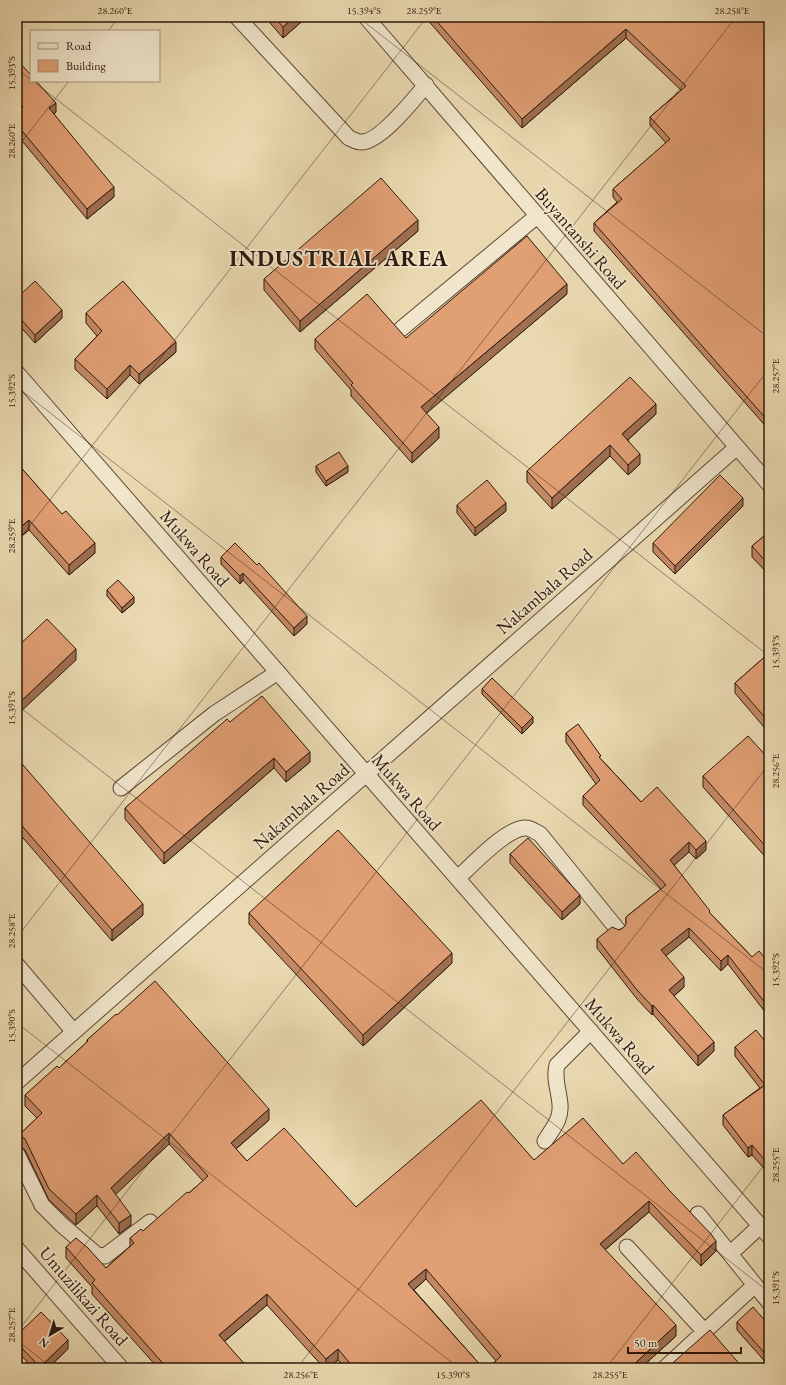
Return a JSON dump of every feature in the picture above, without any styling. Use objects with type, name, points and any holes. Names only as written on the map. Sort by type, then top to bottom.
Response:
[{"type":"street","points":[[237,17],[349,138],[361,142],[373,139],[396,119],[426,85]]},
{"type":"street","name":"Buyantanshi Road","points":[[366,17],[769,484]]},
{"type":"street","points":[[401,329],[537,216]]},
{"type":"street","name":"Mukwa Road","points":[[17,373],[764,1231]]},
{"type":"street","name":"Nakambala Road","points":[[17,1082],[366,773],[737,448]]},
{"type":"street","points":[[121,788],[214,714],[278,672]]},
{"type":"street","points":[[458,878],[497,842],[514,830],[527,828],[540,834],[618,930]]},
{"type":"street","points":[[17,965],[74,1032]]},
{"type":"street","points":[[545,1141],[558,1118],[560,1106],[555,1082],[557,1065],[591,1031]]},
{"type":"street","points":[[17,1154],[42,1205],[62,1225],[98,1254],[105,1256],[150,1222]]},
{"type":"street","points":[[698,1214],[769,1302]]},
{"type":"street","points":[[731,1253],[764,1231]]},
{"type":"street","points":[[627,1247],[705,1332]]},
{"type":"street","name":"Umuzilikazi Road","points":[[17,1249],[122,1368]]},
{"type":"street","points":[[665,1368],[755,1285]]},
{"type":"building","points":[[274,17],[294,17],[283,27]]},
{"type":"building","points":[[433,17],[769,17],[769,422],[594,223],[622,199],[613,189],[670,139],[650,117],[686,86],[626,29],[522,119]]},
{"type":"building","points":[[17,60],[30,74],[30,82],[37,82],[56,103],[49,108],[114,187],[87,209],[17,126],[17,113],[23,107],[17,100]]},
{"type":"building","points":[[381,178],[418,220],[300,321],[264,279]]},
{"type":"building","points":[[527,236],[567,284],[421,407],[439,427],[412,453],[351,385],[353,383],[315,339],[367,294],[406,338]]},
{"type":"building","points":[[35,281],[62,310],[35,335],[17,315],[17,298]]},
{"type":"building","points":[[123,281],[176,342],[139,374],[130,365],[107,389],[75,359],[102,331],[86,313]]},
{"type":"building","points":[[630,377],[656,404],[622,434],[640,454],[628,465],[610,445],[552,498],[527,471]]},
{"type":"building","points":[[339,452],[348,466],[326,481],[316,466]]},
{"type":"building","points":[[17,463],[62,514],[66,511],[95,543],[69,565],[29,520],[17,530]]},
{"type":"building","points":[[720,475],[743,498],[675,566],[653,543]]},
{"type":"building","points":[[487,480],[506,503],[475,528],[457,505]]},
{"type":"building","points":[[769,532],[769,565],[752,546]]},
{"type":"building","points":[[235,543],[257,565],[259,563],[307,616],[294,628],[243,573],[240,576],[221,557]]},
{"type":"building","points":[[118,580],[134,597],[122,608],[107,590]]},
{"type":"building","points":[[47,619],[76,649],[17,705],[17,647]]},
{"type":"building","points":[[769,653],[769,722],[735,683]]},
{"type":"building","points":[[492,678],[533,717],[522,728],[482,689]]},
{"type":"building","points":[[262,696],[310,752],[286,772],[274,758],[164,853],[125,808],[227,719],[230,722]]},
{"type":"building","points":[[578,724],[601,756],[599,757],[641,802],[657,787],[706,841],[696,850],[689,842],[670,860],[710,911],[709,912],[752,957],[759,951],[769,963],[769,1008],[728,955],[721,961],[689,928],[661,950],[684,977],[669,990],[714,1042],[698,1056],[653,1005],[652,1006],[637,990],[597,939],[612,927],[619,930],[623,928],[626,924],[626,917],[666,885],[583,796],[600,780],[566,733]]},
{"type":"building","points":[[748,736],[769,759],[769,850],[703,776]]},
{"type":"building","points":[[17,758],[143,904],[112,930],[17,820]]},
{"type":"building","points":[[338,830],[452,953],[363,1035],[249,913]]},
{"type":"building","points":[[528,838],[580,895],[562,912],[510,854]]},
{"type":"building","points":[[155,981],[269,1109],[231,1143],[247,1161],[284,1128],[356,1207],[481,1100],[534,1160],[583,1118],[623,1164],[636,1152],[716,1241],[701,1255],[649,1201],[600,1244],[676,1325],[630,1368],[488,1368],[501,1356],[426,1269],[408,1284],[483,1368],[354,1368],[338,1349],[326,1359],[267,1294],[219,1335],[248,1368],[167,1368],[92,1283],[95,1280],[66,1247],[76,1238],[88,1248],[106,1268],[134,1243],[130,1238],[141,1229],[143,1231],[187,1192],[189,1193],[208,1176],[169,1133],[111,1188],[131,1215],[119,1223],[97,1195],[76,1214],[49,1189],[25,1139],[19,1135],[42,1113],[25,1095],[57,1066],[59,1068],[88,1041],[87,1040]]},
{"type":"building","points":[[756,1030],[769,1046],[769,1165],[752,1145],[748,1148],[723,1115],[765,1085],[735,1047]]},
{"type":"building","points":[[753,1307],[769,1325],[769,1358],[737,1322]]},
{"type":"building","points":[[41,1312],[68,1340],[40,1367],[17,1343],[17,1335]]},
{"type":"building","points":[[710,1330],[743,1368],[667,1368]]},
{"type":"district","name":"INDUSTRIAL AREA","points":[[339,258]]}]
